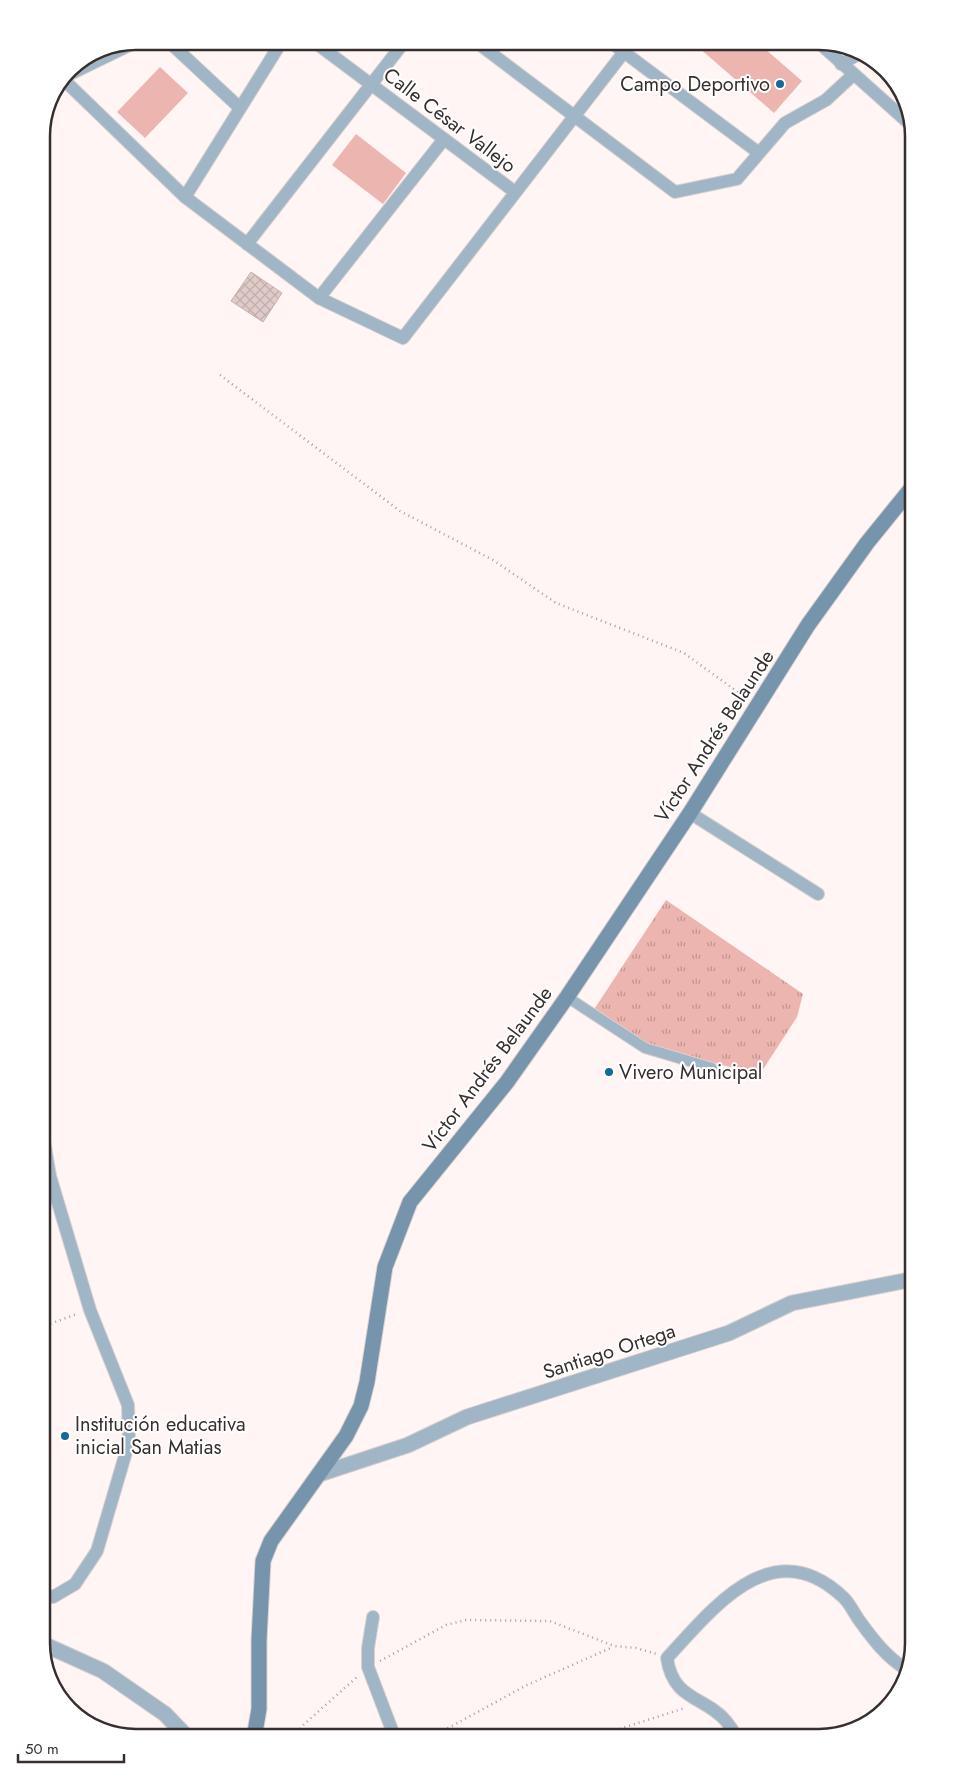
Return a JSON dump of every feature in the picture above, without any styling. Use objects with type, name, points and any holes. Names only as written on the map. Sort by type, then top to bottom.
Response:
[{"type":"main road","name":"Víctor Andrés Belaunde","points":[[256,1729],[259,1709],[259,1640],[264,1561],[272,1541],[346,1436],[361,1406],[368,1382],[386,1266],[410,1202],[507,1082],[567,997],[690,813],[808,625],[867,543],[905,496]]},
{"type":"street","points":[[178,50],[240,108]]},
{"type":"street","points":[[184,197],[276,50]]},
{"type":"street","name":"Calle César Vallejo","points":[[325,50],[516,192]]},
{"type":"street","points":[[247,244],[398,50]]},
{"type":"street","points":[[487,50],[675,192],[737,179],[785,123],[826,100],[853,75]]},
{"type":"street","points":[[621,50],[759,153]]},
{"type":"street","points":[[826,50],[903,118]]},
{"type":"street","points":[[68,84],[184,197],[319,298],[403,338],[624,52]]},
{"type":"street","points":[[85,67],[111,54]]},
{"type":"street","points":[[841,64],[853,57]]},
{"type":"street","points":[[319,298],[444,139]]},
{"type":"street","points":[[690,813],[818,894]]},
{"type":"street","points":[[567,997],[645,1048],[712,1068]]},
{"type":"street","points":[[50,1176],[90,1310],[128,1405],[129,1442],[96,1551],[75,1584],[54,1597],[50,1595]]},
{"type":"street","name":"Santiago Ortega","points":[[320,1474],[408,1445],[467,1417],[729,1333],[792,1303],[905,1281]]},
{"type":"street","points":[[732,1729],[726,1720],[682,1690],[670,1674],[667,1658],[718,1603],[755,1577],[792,1571],[819,1578],[845,1599],[877,1644],[901,1665]]},
{"type":"street","points":[[373,1617],[368,1648],[368,1667],[392,1729]]},
{"type":"street","points":[[50,1647],[102,1671],[165,1714],[179,1729]]},
{"type":"path","points":[[220,375],[400,512],[492,560],[556,602],[684,653],[758,707]]},
{"type":"path","points":[[50,1325],[90,1310]]},
{"type":"path","points":[[300,1729],[368,1667],[446,1625],[466,1620],[550,1621],[614,1646],[636,1648],[667,1658]]},
{"type":"path","points":[[446,1729],[527,1685],[614,1646]]},
{"type":"path","points":[[618,1729],[701,1703]]},
{"type":"green space","points":[[701,50],[766,50],[802,81],[774,113]]},
{"type":"green space","points":[[160,67],[188,93],[145,138],[117,112]]},
{"type":"green space","points":[[356,134],[406,173],[383,204],[332,165]]},
{"type":"green space","points":[[666,900],[803,994],[797,1017],[760,1074],[647,1047],[593,1011]]},
{"type":"building","points":[[251,272],[282,293],[263,322],[231,301]]},
{"type":"place","name":"Campo Deportivo","points":[[780,84]]},
{"type":"place","name":"Vivero Municipal","points":[[609,1072]]},
{"type":"place","name":"Institución educativa inicial San Matias","points":[[65,1436]]}]
